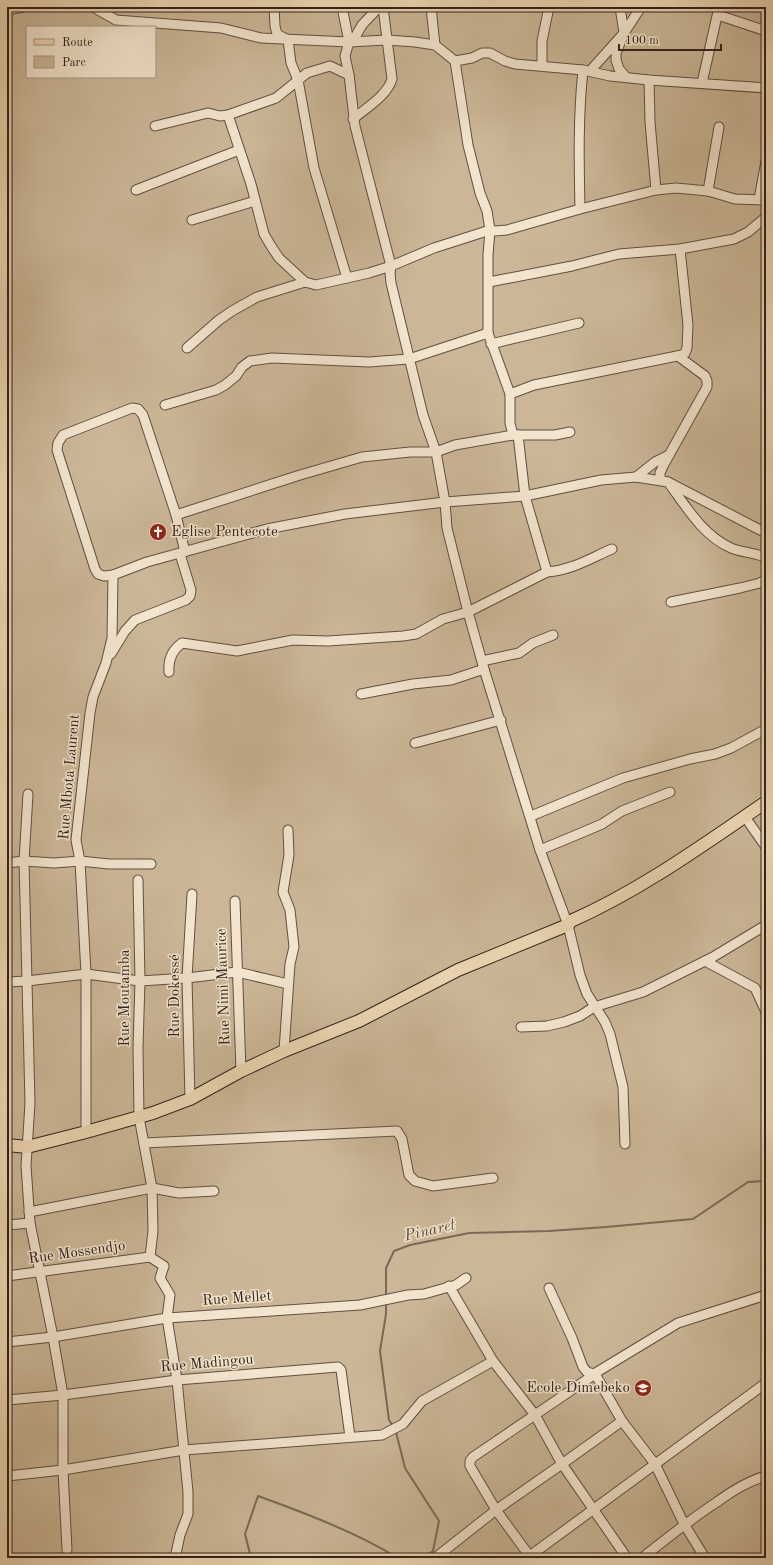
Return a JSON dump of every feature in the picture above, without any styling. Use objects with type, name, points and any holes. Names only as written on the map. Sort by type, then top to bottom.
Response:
[{"type":"main road","points":[[7,1145],[27,1146],[86,1132],[140,1117],[190,1099],[241,1071],[284,1051],[359,1021],[458,970],[568,925],[572,921],[608,904],[667,869],[766,802]]},
{"type":"street","points":[[7,10],[23,7]]},
{"type":"street","points":[[93,7],[116,20],[221,28],[262,38],[351,42],[387,40],[435,46],[455,61],[470,152],[480,193],[487,211],[490,230],[488,255],[488,332],[510,394],[510,423],[515,435],[525,496],[547,572]]},
{"type":"street","points":[[274,7],[277,34],[288,40]]},
{"type":"street","points":[[342,7],[351,42]]},
{"type":"street","points":[[379,7],[362,25],[351,42],[345,56],[349,75],[353,119],[391,266],[391,283],[409,359],[423,415],[436,452],[445,502],[447,528],[468,612],[483,665],[531,816],[540,850],[568,925],[580,975],[587,994],[605,1022],[610,1034],[623,1087],[625,1144]]},
{"type":"street","points":[[353,119],[385,92],[390,86],[392,79],[383,7]]},
{"type":"street","points":[[431,7],[435,46]]},
{"type":"street","points":[[542,65],[542,41],[549,7]]},
{"type":"street","points":[[620,7],[624,33],[616,53],[616,60],[619,69],[626,77]]},
{"type":"street","points":[[580,209],[578,146],[579,108],[587,71],[624,33],[641,7]]},
{"type":"street","points":[[702,83],[718,11],[766,31]]},
{"type":"street","points":[[288,40],[291,63],[298,80],[314,168],[347,278]]},
{"type":"street","points":[[455,61],[472,58],[482,53],[490,53],[505,61],[515,64],[542,65],[587,71],[610,76],[649,80],[766,88]]},
{"type":"street","points":[[155,126],[208,113],[220,116],[228,115],[276,98],[307,72],[330,66],[349,75]]},
{"type":"street","points":[[649,80],[650,122],[656,190]]},
{"type":"street","points":[[228,115],[252,184],[261,226],[270,246],[279,258],[305,282],[316,285],[391,266],[434,248],[490,230],[506,230],[580,209],[656,190],[676,188],[708,191],[735,199],[762,200],[766,161]]},
{"type":"street","points":[[708,191],[719,127]]},
{"type":"street","points":[[136,190],[239,150]]},
{"type":"street","points":[[192,220],[255,201]]},
{"type":"street","points":[[489,282],[572,266],[619,254],[680,249],[734,239],[748,232],[766,217]]},
{"type":"street","points":[[510,394],[534,385],[678,356],[686,353],[688,325],[680,249]]},
{"type":"street","points":[[187,348],[219,320],[247,302],[257,297],[305,282]]},
{"type":"street","points":[[491,344],[579,323]]},
{"type":"street","points":[[165,405],[216,390],[236,376],[242,367],[250,361],[272,358],[369,362],[409,359],[488,332]]},
{"type":"street","points":[[678,356],[705,376],[708,381],[707,387],[660,473],[660,480],[668,482],[766,533]]},
{"type":"street","points":[[106,663],[125,631],[135,620],[186,600],[190,596],[191,590],[182,553],[176,515],[143,415],[138,409],[132,408],[64,435],[58,443],[57,450],[95,568],[98,574],[104,576],[113,575],[147,562],[182,553],[286,525],[345,514],[445,502],[525,496],[601,480],[636,477],[668,482],[698,523],[718,541],[732,548],[766,558]]},
{"type":"street","points":[[176,515],[300,474],[362,457],[410,452],[436,452],[455,446],[515,435],[555,435],[570,432]]},
{"type":"street","points":[[636,477],[655,462],[669,455]]},
{"type":"street","points":[[169,672],[168,664],[170,656],[176,647],[182,643],[237,651],[293,640],[328,641],[416,634],[444,619],[468,612],[547,572],[561,571],[571,568],[612,549]]},
{"type":"street","name":"Rue Mbota Laurent","points":[[86,1132],[86,974],[80,861],[76,840],[93,697],[106,663],[112,638],[113,575]]},
{"type":"street","points":[[671,602],[740,588],[760,583],[766,579]]},
{"type":"street","points":[[361,694],[413,684],[451,680],[483,665],[519,653],[533,643],[553,635]]},
{"type":"street","points":[[414,743],[501,720]]},
{"type":"street","points":[[531,816],[623,778],[690,759],[715,754],[731,748],[766,729]]},
{"type":"street","points":[[540,850],[602,824],[622,811],[670,792]]},
{"type":"street","points":[[28,794],[24,860],[30,1103],[26,1166],[30,1222],[63,1395],[63,1470],[67,1550]]},
{"type":"street","points":[[745,816],[766,847]]},
{"type":"street","points":[[284,1051],[288,984],[290,964],[294,947],[290,910],[283,892],[289,855],[288,830]]},
{"type":"street","points":[[7,863],[24,860],[54,863],[80,861],[109,864],[151,864]]},
{"type":"street","name":"Rue Moutamba","points":[[138,880],[140,981],[138,1047],[140,1117],[152,1188],[153,1231],[150,1257]]},
{"type":"street","name":"Rue Dokessé","points":[[190,1099],[187,978],[192,894]]},
{"type":"street","name":"Rue Nimi Maurice","points":[[235,901],[241,1071]]},
{"type":"street","points":[[522,1027],[547,1026],[564,1022],[580,1016],[594,1007],[643,992],[705,961],[766,925]]},
{"type":"street","points":[[705,961],[755,988],[766,1012]]},
{"type":"street","points":[[7,982],[27,982],[86,974],[140,981],[187,978],[237,972],[288,984]]},
{"type":"street","points":[[144,1143],[397,1131],[402,1139],[409,1175],[415,1181],[433,1186],[493,1178]]},
{"type":"street","points":[[29,1212],[152,1188],[178,1193],[214,1191]]},
{"type":"street","points":[[7,1225],[30,1222]]},
{"type":"street","points":[[150,1257],[164,1266],[160,1278],[170,1295],[167,1318],[176,1380],[188,1492],[188,1514],[180,1535],[175,1558]]},
{"type":"street","name":"Rue Mossendjo","points":[[7,1276],[40,1273],[150,1257]]},
{"type":"street","name":"Rue Mellet","points":[[7,1342],[53,1337],[167,1318],[360,1305],[408,1295],[424,1294],[456,1285],[466,1278]]},
{"type":"street","points":[[449,1286],[493,1361],[535,1415],[562,1464],[627,1558]]},
{"type":"street","points":[[549,1288],[572,1338],[583,1367],[587,1372],[594,1374],[622,1420],[655,1464],[684,1524],[705,1558]]},
{"type":"street","points":[[766,1295],[678,1324],[643,1343],[594,1374],[473,1457],[470,1461],[470,1466],[496,1510],[529,1557],[766,1383]]},
{"type":"street","points":[[7,1476],[63,1470],[184,1450],[382,1435],[403,1424],[422,1401],[493,1361]]},
{"type":"street","name":"Rue Madingou","points":[[7,1400],[63,1395],[176,1380],[338,1367],[341,1370],[350,1437]]},
{"type":"street","points":[[435,1558],[496,1510],[622,1420]]},
{"type":"street","points":[[642,1558],[684,1524],[744,1484],[766,1476]]},
{"type":"green space","points":[[7,7],[766,7],[766,1558],[7,1558]]},
{"type":"waterway","name":"Pinaret","points":[[386,1296],[386,1268],[394,1251],[410,1245],[469,1233],[549,1231],[693,1219],[748,1182],[766,1181]]},
{"type":"waterway","name":"Pinaret","points":[[386,1303],[386,1314],[380,1351],[389,1420],[393,1426]]},
{"type":"waterway","name":"Pinaret","points":[[396,1432],[405,1468],[439,1521],[433,1551],[422,1558]]},
{"type":"waterway","name":"Pinaret","points":[[251,1558],[245,1534],[258,1496],[347,1531],[398,1558]]},
{"type":"place","name":"Eglise Pentecote","points":[[158,532]]},
{"type":"place","name":"Ecole Dimebeko","points":[[643,1388]]}]
